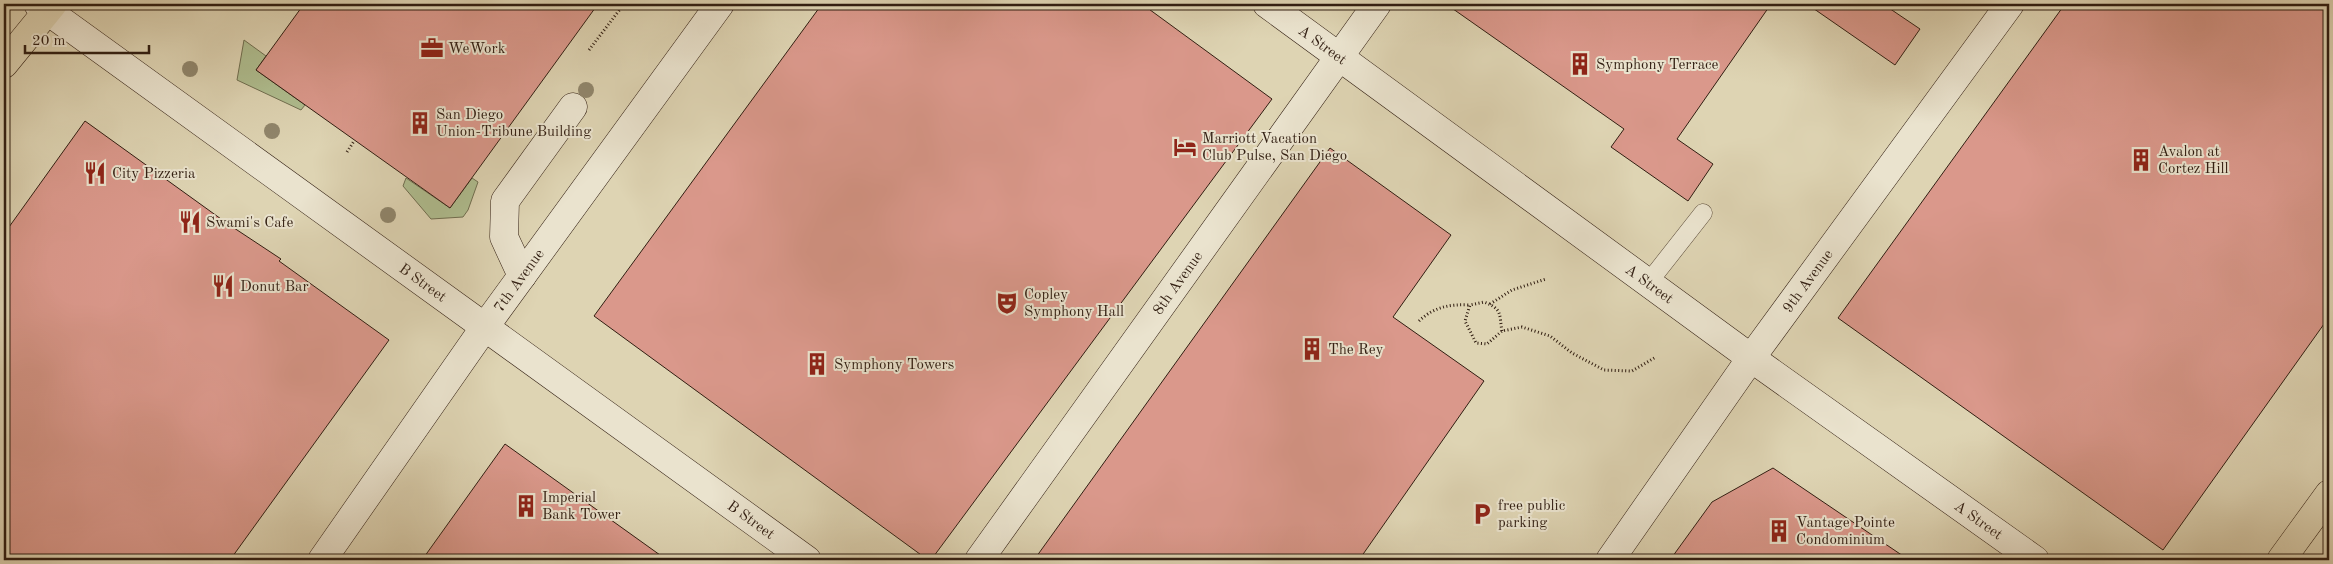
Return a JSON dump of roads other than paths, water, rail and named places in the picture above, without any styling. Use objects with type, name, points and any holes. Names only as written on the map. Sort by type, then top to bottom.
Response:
[{"type":"main road","points":[[4,64],[46,6]]},
{"type":"main road","points":[[2281,560],[2329,494]]},
{"type":"street","name":"7th Avenue","points":[[322,560],[484,328],[720,4]]},
{"type":"street","name":"A Street","points":[[1267,4],[1751,358],[2035,560]]},
{"type":"street","name":"8th Avenue","points":[[979,560],[1377,4]]},
{"type":"street","name":"9th Avenue","points":[[1610,560],[1751,358],[2010,4]]},
{"type":"street","name":"B Street","points":[[46,6],[484,328],[807,560]]},
{"type":"street","points":[[522,276],[504,237],[505,201],[573,107]]},
{"type":"lane","points":[[1648,283],[1703,213]]},
{"type":"place","name":"WeWork","points":[[432,48]]},
{"type":"place","name":"Symphony Terrace","points":[[1580,64]]},
{"type":"place","name":"San Diego Union-Tribune Building","points":[[420,123]]},
{"type":"place","name":"Marriott Vacation Club Pulse, San Diego","points":[[1185,147]]},
{"type":"place","name":"Avalon at Cortez Hill","points":[[2141,160]]},
{"type":"place","name":"City Pizzeria","points":[[95,173]]},
{"type":"place","name":"Swami's Cafe","points":[[190,222]]},
{"type":"place","name":"Donut Bar","points":[[223,286]]},
{"type":"place","name":"Copley Symphony Hall","points":[[1007,303]]},
{"type":"place","name":"The Rey","points":[[1312,349]]},
{"type":"place","name":"Symphony Towers","points":[[817,364]]},
{"type":"place","name":"Imperial Bank Tower","points":[[526,506]]},
{"type":"place","name":"free public parking","points":[[1482,514]]},
{"type":"place","name":"Vantage Pointe Condominium","points":[[1779,531]]}]
